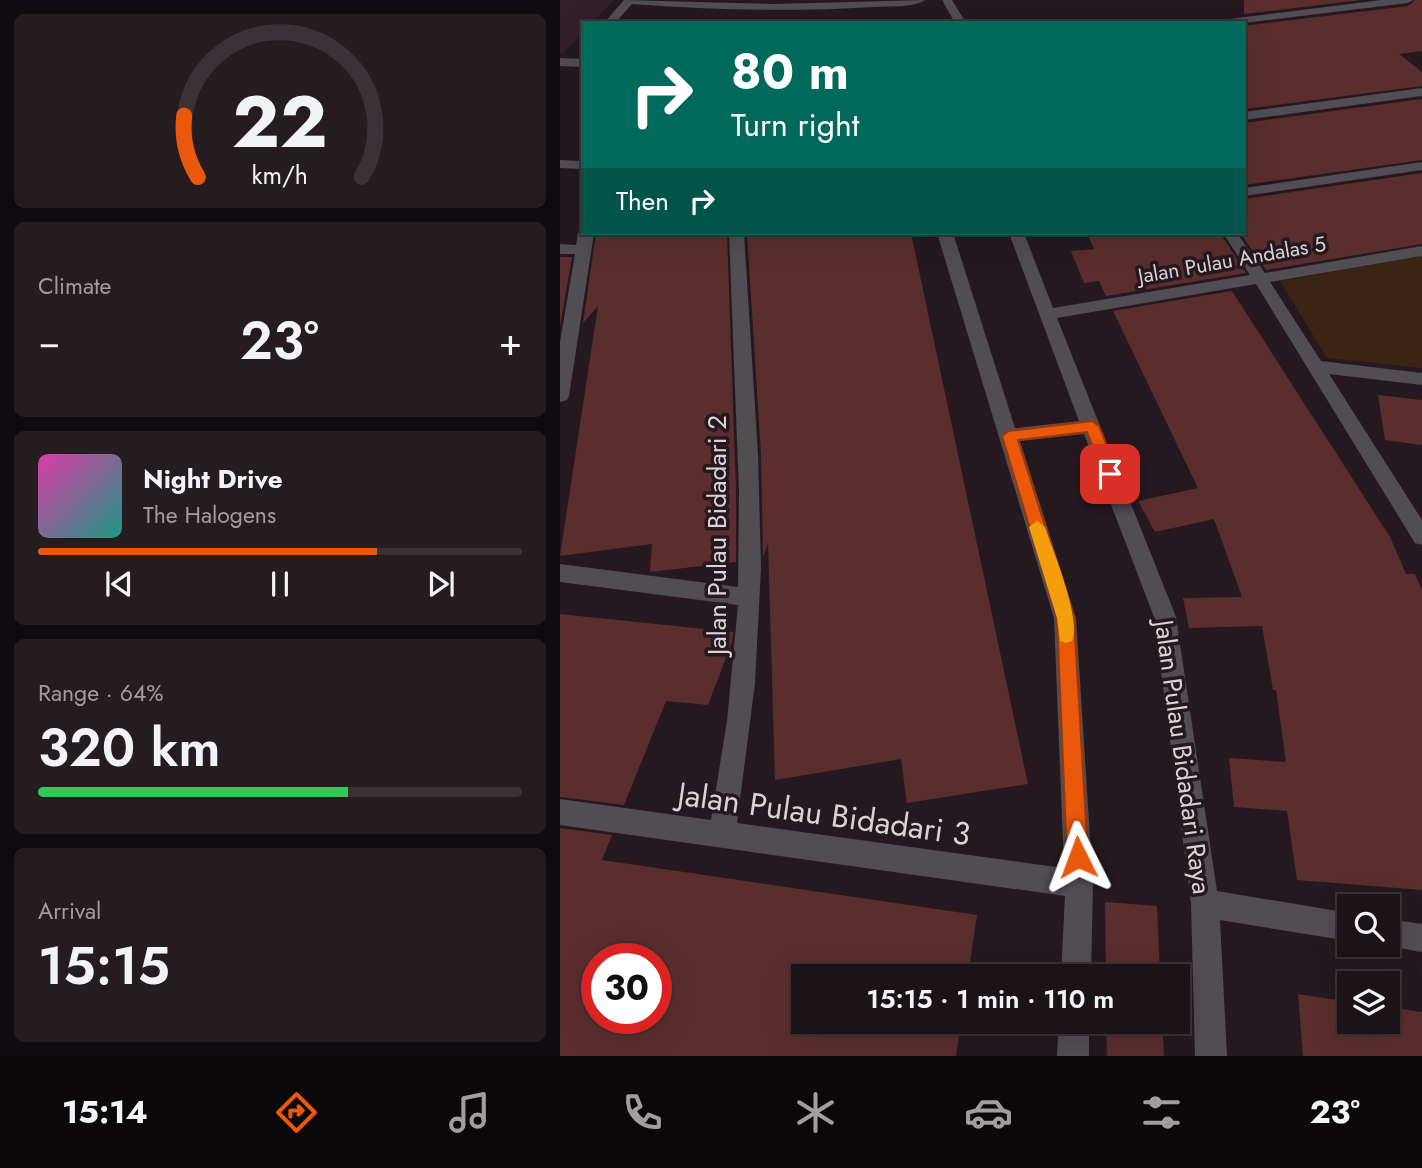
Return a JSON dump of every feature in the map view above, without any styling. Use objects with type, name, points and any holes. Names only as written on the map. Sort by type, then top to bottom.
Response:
[{"type":"street","points":[[611,21],[630,1],[799,9],[920,0]]},
{"type":"street","points":[[947,0],[960,21]]},
{"type":"street","points":[[1237,21],[1408,0]]},
{"type":"street","points":[[1246,116],[1416,93],[1422,106]]},
{"type":"street","points":[[560,164],[581,165]]},
{"type":"street","points":[[1246,192],[1422,166]]},
{"type":"street","points":[[560,396],[586,235]]},
{"type":"street","name":"Jalan Pulau Bidadari 2","points":[[721,835],[742,710],[749,597],[748,467],[736,235]]},
{"type":"street","points":[[947,235],[1065,618],[1079,884],[1076,964]]},
{"type":"street","name":"Jalan Pulau Bidadari Raya","points":[[1017,235],[1165,617],[1205,903],[1211,1056]]},
{"type":"street","points":[[1231,235],[1260,277],[1382,478],[1416,519],[1422,537]]},
{"type":"street","points":[[560,249],[583,250]]},
{"type":"street","name":"Jalan Pulau Andalas 5","points":[[1049,314],[1422,251]]},
{"type":"street","points":[[1314,366],[1422,379]]},
{"type":"street","points":[[1009,436],[1092,426]]},
{"type":"street","points":[[560,573],[749,597]]},
{"type":"street","name":"Jalan Pulau Bidadari 3","points":[[560,812],[1079,884]]},
{"type":"street","points":[[1205,903],[1337,925]]},
{"type":"street","points":[[1400,935],[1422,938]]},
{"type":"street","points":[[1073,1056],[1074,1034]]},
{"type":"shaded area","points":[[560,0],[614,0],[594,21],[581,21],[581,34],[560,53]]},
{"type":"shaded area","points":[[1422,256],[1422,368],[1327,358],[1280,281]]},
{"type":"building","points":[[1244,0],[1361,0],[1244,14]]},
{"type":"building","points":[[1415,0],[1422,0],[1422,51],[1399,54],[1422,72],[1422,86],[1246,109],[1246,26],[1408,6]]},
{"type":"building","points":[[1422,99],[1422,160],[1246,185],[1246,123]]},
{"type":"building","points":[[1422,173],[1422,244],[1266,270],[1241,235],[1246,235],[1246,199]]},
{"type":"building","points":[[596,235],[727,235],[736,562],[650,572],[652,544],[560,556],[598,306],[583,323]]},
{"type":"building","points":[[747,235],[911,235],[1028,784],[907,803],[901,759],[775,780],[768,543],[763,557],[761,455]]},
{"type":"building","points":[[1088,235],[1221,235],[1246,273],[1106,296],[1099,281],[1084,283],[1071,251],[1094,249]]},
{"type":"building","points":[[560,257],[572,257],[560,326]]},
{"type":"building","points":[[1232,291],[1390,537],[1406,574],[1415,574],[1422,590],[1422,890],[1297,880],[1287,811],[1234,807],[1229,758],[1286,762],[1276,690],[1273,690],[1262,626],[1189,628],[1183,598],[1242,597],[1214,519],[1155,532],[1138,501],[1198,488],[1113,311]]},
{"type":"building","points":[[1378,395],[1422,400],[1422,445],[1385,440]]},
{"type":"building","points":[[560,614],[733,632],[732,642],[708,705],[666,701],[624,805],[560,797]]},
{"type":"building","points":[[560,828],[612,835],[602,860],[977,915],[970,964],[791,964],[791,1034],[959,1034],[956,1056],[560,1056]]},
{"type":"building","points":[[1105,902],[1157,906],[1159,964],[1106,964]]},
{"type":"building","points":[[1298,994],[1337,1000],[1337,1034],[1400,1034],[1400,1009],[1422,1012],[1422,1056],[1303,1056]]},
{"type":"building","points":[[1106,1034],[1163,1034],[1164,1056],[1107,1056]]},
{"type":"slow traffic","points":[[1037,527],[1065,618],[1066,636]]},
{"type":"route","points":[[1078,857],[1065,618],[1009,436],[1092,426],[1110,474]]}]
